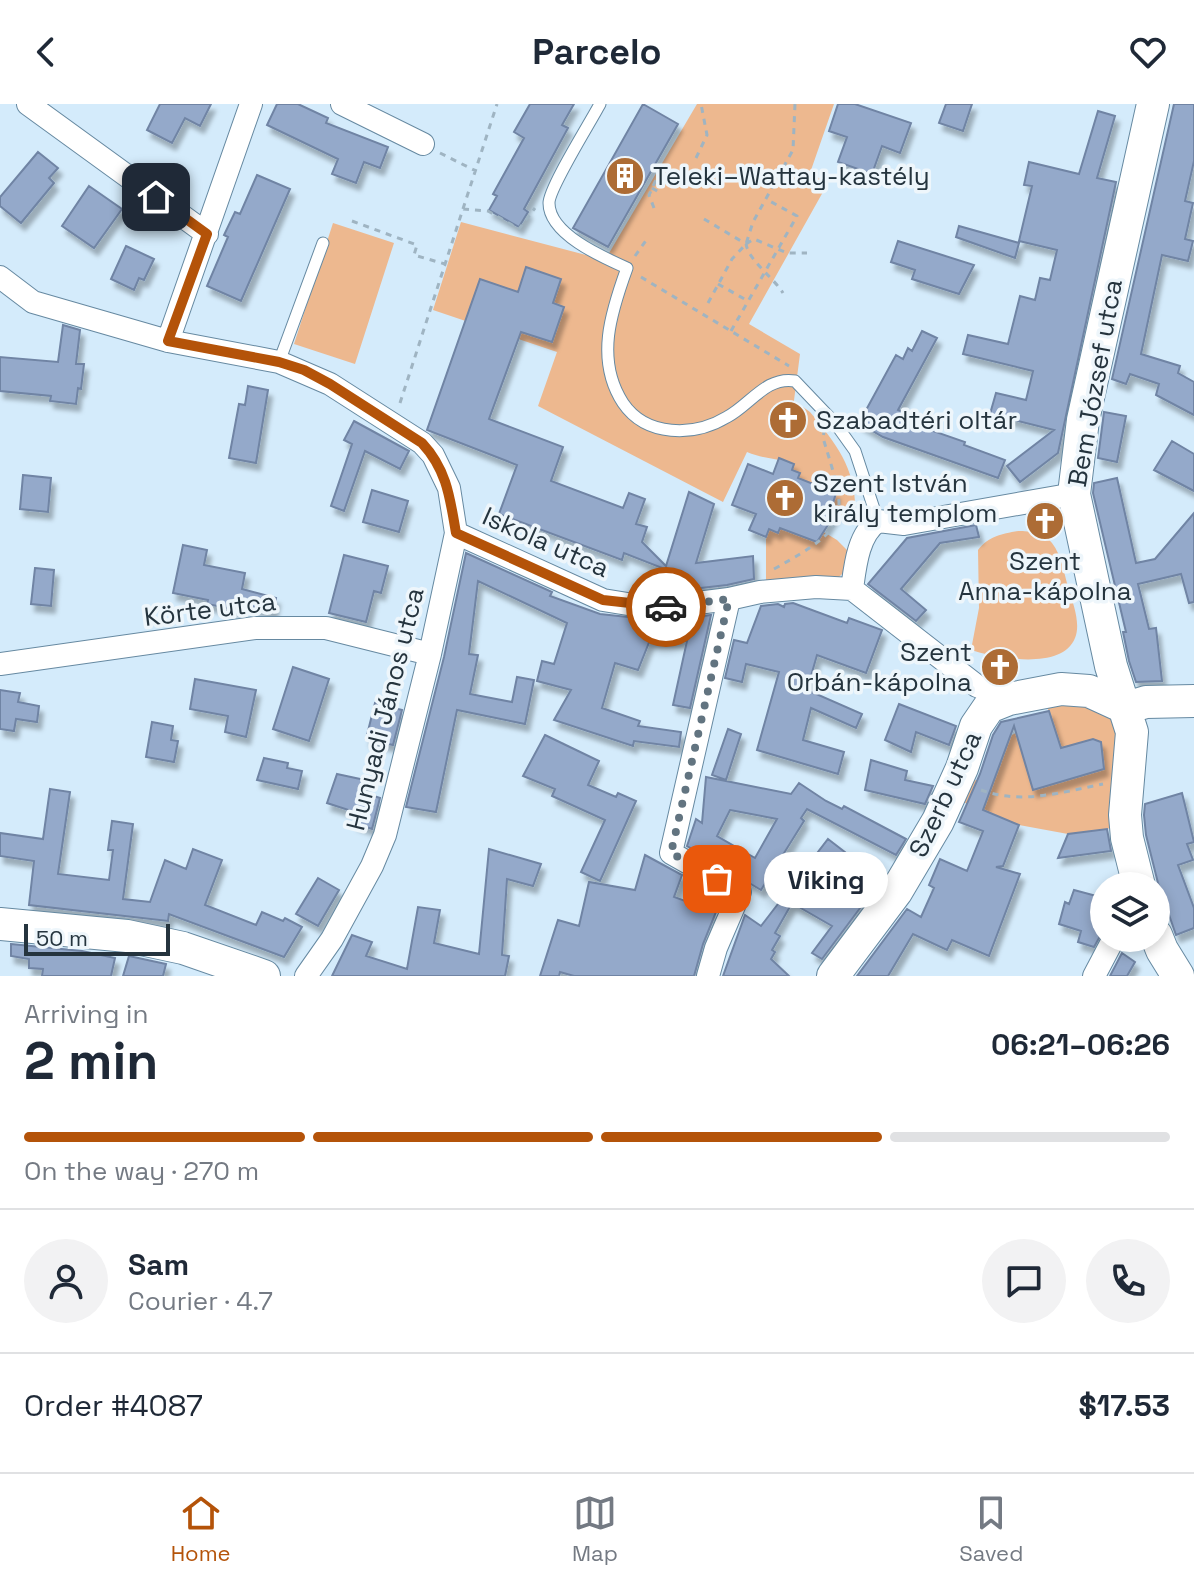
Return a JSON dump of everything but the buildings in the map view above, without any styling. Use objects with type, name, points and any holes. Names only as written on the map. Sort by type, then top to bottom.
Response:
[{"type":"street","points":[[28,104],[207,234]]},
{"type":"street","points":[[168,341],[251,104]]},
{"type":"street","points":[[342,104],[423,144]]},
{"type":"street","name":"Bem József utca","points":[[1129,720],[1103,632],[1074,494],[1076,457],[1086,404],[1153,104]]},
{"type":"street","points":[[0,277],[33,302],[168,341],[279,362],[330,384],[422,443],[433,455],[445,475],[456,533]]},
{"type":"street","points":[[1074,494],[904,524],[878,521],[870,526],[859,553],[852,589],[977,686],[1009,699],[1061,689],[1089,691],[1129,720]]},
{"type":"street","name":"Iskola utca","points":[[456,533],[603,600],[666,607],[760,592],[816,587],[852,589]]},
{"type":"street","name":"Hunyadi János utca","points":[[306,976],[372,866],[385,835],[456,533]]},
{"type":"street","points":[[708,976],[716,948],[740,892],[671,853],[729,599]]},
{"type":"street","name":"Körte utca","points":[[3,661],[255,628],[326,628],[430,654]]},
{"type":"street","points":[[1061,689],[1081,674],[1095,656],[1103,632]]},
{"type":"street","name":"Szerb utca","points":[[833,976],[896,892],[938,821],[976,726],[989,707],[1009,699]]},
{"type":"street","points":[[1133,872],[1127,838],[1129,720],[1146,702],[1194,701]]},
{"type":"street","points":[[0,924],[127,936],[183,948],[264,976]]},
{"type":"street","points":[[1094,976],[1107,952]]},
{"type":"street","points":[[1163,952],[1178,976]]},
{"type":"lane","points":[[600,104],[553,188],[549,205],[560,229],[627,268],[609,325],[607,355],[616,392],[640,421],[676,432],[704,427],[727,417],[771,384],[786,379],[795,381],[835,423],[855,451],[878,521]]},
{"type":"lane","points":[[279,362],[323,243]]},
{"type":"path","points":[[397,413],[497,104]]},
{"type":"path","points":[[696,158],[707,135],[701,104]]},
{"type":"path","points":[[783,293],[748,253],[746,244],[753,222],[793,150],[795,104]]},
{"type":"path","points":[[423,144],[476,171]]},
{"type":"path","points":[[654,208],[649,195],[656,180],[670,181]]},
{"type":"path","points":[[652,188],[662,194]]},
{"type":"path","points":[[731,331],[797,216],[766,199]]},
{"type":"path","points":[[463,209],[488,211],[519,229],[534,208],[549,205]]},
{"type":"path","points":[[704,219],[746,244]]},
{"type":"path","points":[[352,221],[417,245],[414,255],[445,264]]},
{"type":"path","points":[[647,239],[627,268],[796,370]]},
{"type":"path","points":[[708,303],[732,259],[754,239],[787,253],[807,253]]},
{"type":"path","points":[[718,284],[748,301]]},
{"type":"path","points":[[760,592],[759,577],[818,543],[837,521],[840,502],[823,438],[823,433],[835,423]]},
{"type":"path","points":[[832,529],[839,537]]},
{"type":"path","points":[[956,780],[993,794],[1031,799],[1126,781]]},
{"type":"shaded area","points":[[697,104],[834,104],[810,173],[828,183],[749,324],[800,354],[793,408],[803,407],[810,412],[844,460],[853,486],[855,518],[835,514],[832,505],[836,493],[798,478],[800,473],[792,470],[794,464],[747,452],[723,502],[538,406],[557,352],[433,310],[461,222],[605,260]]},
{"type":"shaded area","points":[[333,223],[394,243],[355,364],[294,344]]},
{"type":"shaded area","points":[[780,528],[817,542],[822,531],[837,540],[851,554],[843,573],[837,579],[766,583],[766,537],[769,529],[777,532]]},
{"type":"shaded area","points":[[1018,531],[1036,533],[1049,540],[1062,565],[1077,626],[1075,638],[1068,648],[1057,655],[1028,659],[971,650],[979,608],[978,550],[991,539]]},
{"type":"shaded area","points":[[1046,703],[1093,703],[1120,721],[1113,828],[1068,834],[1019,825],[963,802],[975,780],[992,786],[1010,736],[1024,729],[1053,725]]},
{"type":"way so far","points":[[666,607],[729,599],[671,853],[717,879]]},
{"type":"place","name":"Teleki–Wattay-kastély","points":[[625,176]]},
{"type":"place","name":"Szabadtéri oltár","points":[[788,420]]},
{"type":"place","name":"Szent István király templom","points":[[785,498]]},
{"type":"place","name":"Szent Anna-kápolna","points":[[1045,521]]},
{"type":"place","name":"Szent Orbán-kápolna","points":[[1000,667]]},
{"type":"place","name":"Viking","points":[[717,879]]},
{"type":"route","points":[[156,197],[207,234],[168,341],[279,362],[304,370],[422,443],[441,467],[449,488],[456,533],[603,600],[666,607]]}]
